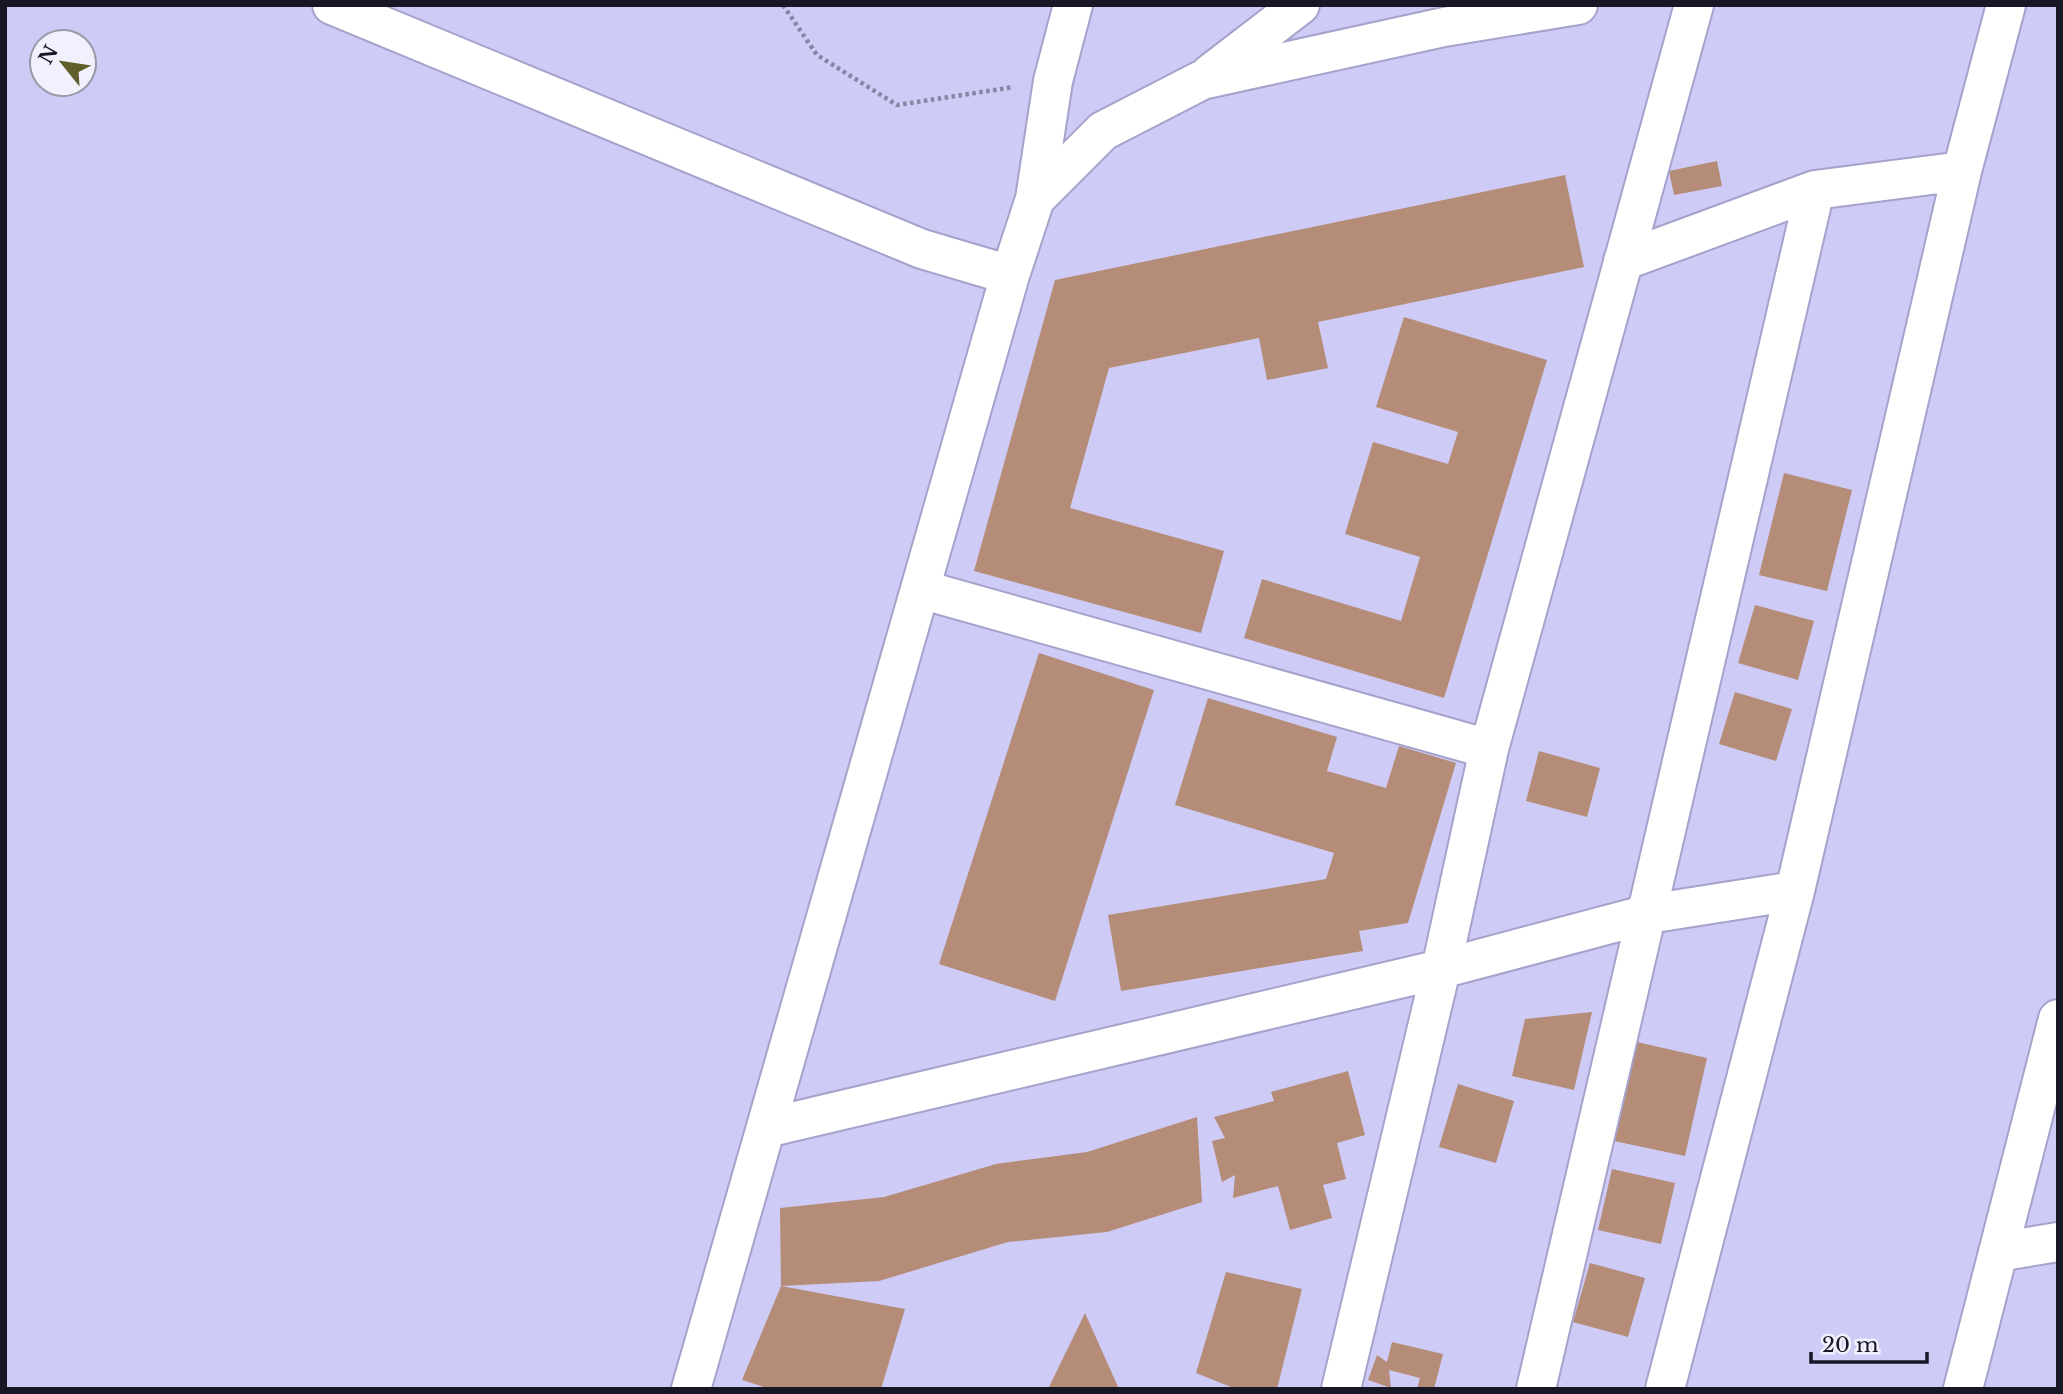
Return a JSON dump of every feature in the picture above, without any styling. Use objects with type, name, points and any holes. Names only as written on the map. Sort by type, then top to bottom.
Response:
[{"type":"street","points":[[331,5],[922,249],[1010,275]]},
{"type":"street","points":[[691,1389],[1010,275],[1035,199],[1053,81],[1073,5]]},
{"type":"street","points":[[1035,199],[1103,131],[1202,80],[1300,5]]},
{"type":"street","points":[[1444,27],[1477,5]]},
{"type":"street","points":[[1202,80],[1444,27],[1578,5]]},
{"type":"street","points":[[1340,1389],[1441,970],[1489,749],[1694,5]]},
{"type":"street","points":[[1665,1389],[1795,891],[1962,171],[2006,5]]},
{"type":"street","points":[[1623,261],[1815,190],[1962,171]]},
{"type":"street","points":[[1536,1389],[1815,190]]},
{"type":"street","points":[[920,589],[1489,749]]},
{"type":"street","points":[[766,1128],[1441,970],[1648,914],[1795,891]]},
{"type":"street","points":[[1963,1389],[2056,1032]]},
{"type":"street","points":[[1998,1252],[2058,1242]]},
{"type":"path","points":[[783,5],[817,55],[897,105],[1053,81]]},
{"type":"building","points":[[1717,161],[1722,186],[1674,195],[1669,171]]},
{"type":"building","points":[[1565,175],[1584,267],[1318,322],[1328,368],[1267,380],[1259,338],[1109,368],[1070,508],[1224,551],[1201,633],[974,571],[1055,280]]},
{"type":"building","points":[[1404,317],[1547,360],[1444,698],[1244,638],[1262,579],[1401,621],[1420,557],[1345,534],[1373,442],[1448,464],[1458,432],[1376,407]]},
{"type":"building","points":[[1784,473],[1852,490],[1827,591],[1759,575]]},
{"type":"building","points":[[1755,605],[1814,621],[1798,680],[1738,663]]},
{"type":"building","points":[[1039,653],[1154,690],[1055,1001],[939,964]]},
{"type":"building","points":[[1735,692],[1792,709],[1776,761],[1719,744]]},
{"type":"building","points":[[1208,698],[1337,737],[1327,771],[1386,788],[1399,746],[1456,763],[1408,923],[1359,931],[1363,951],[1121,991],[1108,915],[1326,879],[1334,853],[1175,805]]},
{"type":"building","points":[[1539,751],[1600,768],[1587,817],[1526,801]]},
{"type":"building","points":[[1592,1012],[1574,1090],[1512,1076],[1525,1019]]},
{"type":"building","points":[[1637,1042],[1707,1058],[1685,1156],[1614,1141]]},
{"type":"building","points":[[1348,1071],[1365,1135],[1337,1143],[1346,1179],[1323,1185],[1332,1218],[1290,1230],[1278,1186],[1233,1198],[1235,1175],[1222,1182],[1212,1141],[1225,1138],[1214,1117],[1274,1101],[1271,1092]]},
{"type":"building","points":[[1458,1084],[1514,1101],[1496,1163],[1439,1147]]},
{"type":"building","points":[[1197,1117],[1202,1202],[1107,1232],[1008,1242],[879,1281],[781,1286],[780,1208],[884,1197],[996,1164],[1087,1152]]},
{"type":"building","points":[[1612,1169],[1675,1183],[1661,1244],[1598,1230]]},
{"type":"building","points":[[1590,1263],[1645,1278],[1628,1337],[1573,1322]]},
{"type":"building","points":[[1226,1272],[1302,1289],[1277,1389],[1236,1389],[1196,1373]]},
{"type":"building","points":[[781,1286],[905,1309],[881,1389],[770,1389],[742,1380]]},
{"type":"building","points":[[1085,1313],[1119,1389],[1048,1389]]},
{"type":"building","points":[[1392,1342],[1443,1354],[1434,1389],[1417,1389],[1420,1378],[1389,1370],[1391,1388],[1368,1380],[1377,1355],[1387,1362]]}]
